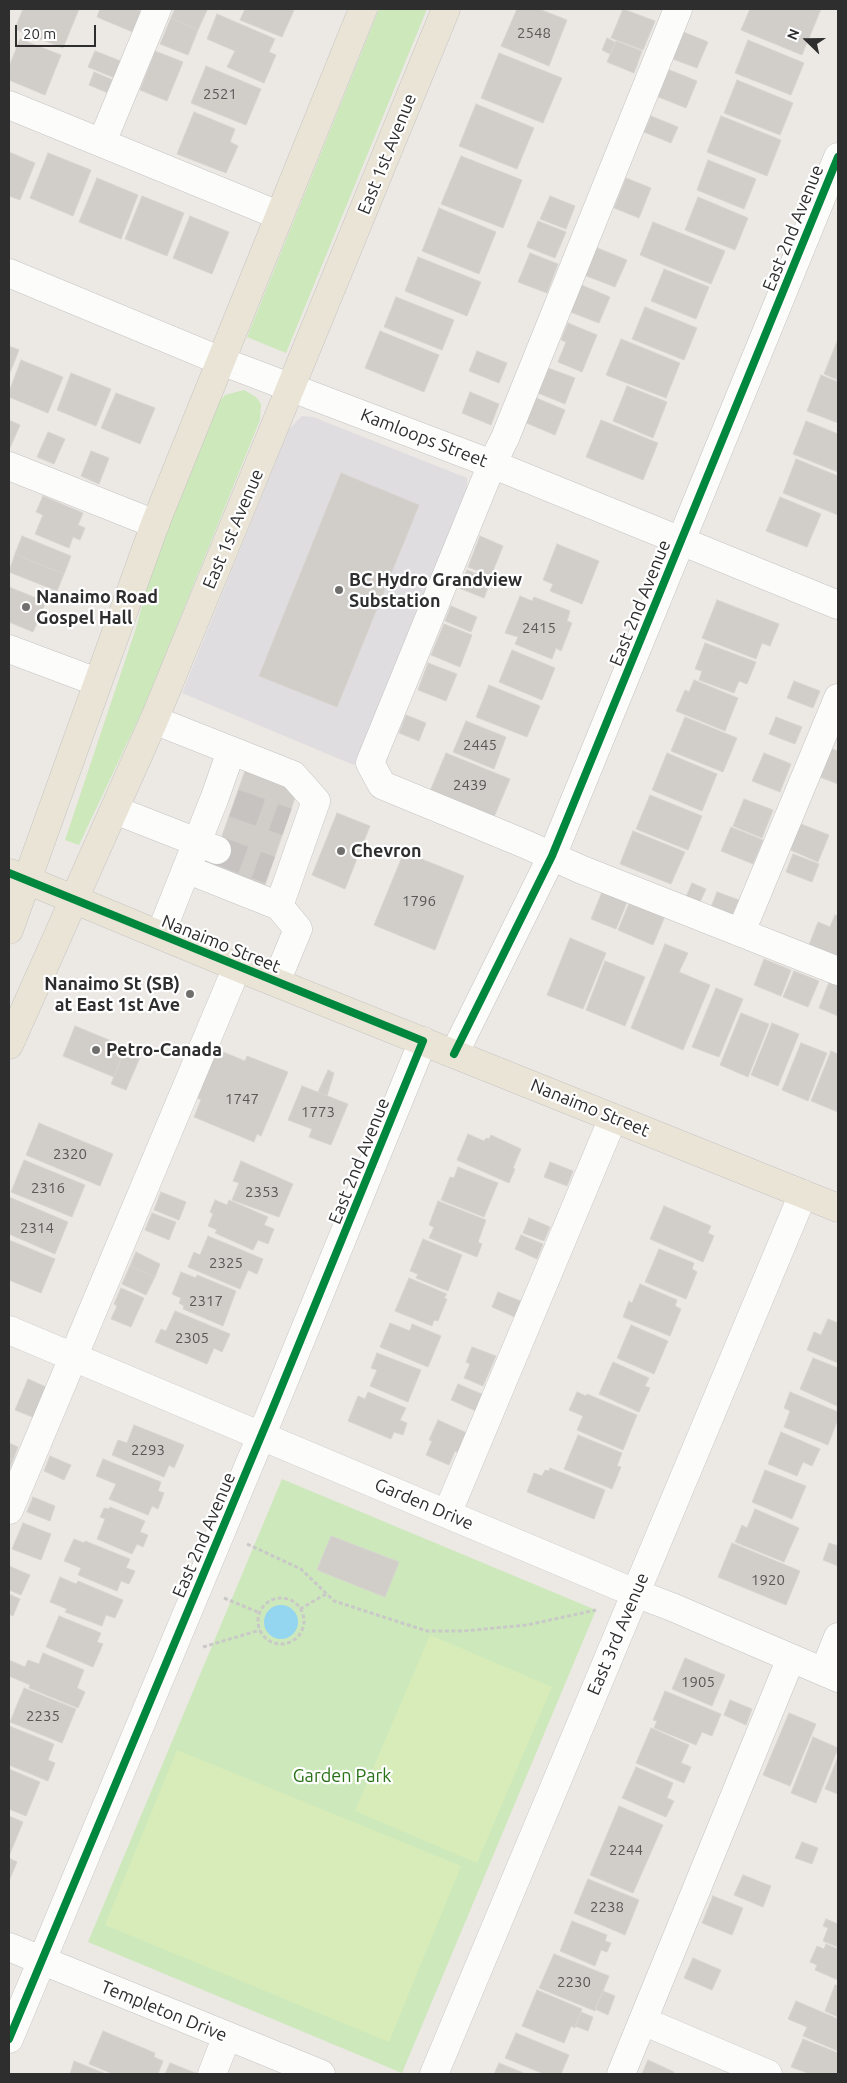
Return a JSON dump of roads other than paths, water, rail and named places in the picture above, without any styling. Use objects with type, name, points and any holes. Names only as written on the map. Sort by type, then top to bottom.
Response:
[{"type":"main road","points":[[9,930],[17,876],[97,682],[155,524],[278,215],[363,9]]},
{"type":"main road","name":"East 1st Avenue","points":[[9,1044],[154,720],[292,388],[446,9]]},
{"type":"main road","name":"Nanaimo Street","points":[[17,876],[237,967],[838,1208]]},
{"type":"street","points":[[102,142],[157,9]]},
{"type":"street","points":[[678,9],[370,763],[382,785],[580,869],[838,971]]},
{"type":"street","points":[[9,105],[278,215]]},
{"type":"street","name":"East 2nd Avenue","points":[[454,1054],[552,856],[838,157]]},
{"type":"street","name":"Kamloops Street","points":[[9,273],[221,361],[492,464],[838,605]]},
{"type":"street","points":[[9,466],[155,524]]},
{"type":"street","points":[[9,649],[97,682]]},
{"type":"street","points":[[741,932],[838,698]]},
{"type":"street","points":[[154,720],[293,775],[316,801],[296,826],[280,874],[279,906]]},
{"type":"street","points":[[160,935],[186,868],[207,846],[224,800],[231,751]]},
{"type":"street","points":[[115,810],[207,846]]},
{"type":"street","points":[[186,868],[279,906],[298,930],[276,982]]},
{"type":"street","points":[[9,1510],[237,967]]},
{"type":"street","name":"East 2nd Avenue","points":[[9,2039],[261,1436],[423,1041]]},
{"type":"street","points":[[447,1514],[613,1118]]},
{"type":"street","name":"East 3rd Avenue","points":[[434,2074],[802,1194]]},
{"type":"street","name":"Garden Drive","points":[[9,1330],[831,1675]]},
{"type":"street","points":[[831,1675],[838,1637]]},
{"type":"street","points":[[621,2074],[791,1658]]},
{"type":"street","name":"Templeton Drive","points":[[9,1947],[321,2074]]},
{"type":"street","points":[[643,2021],[768,2074]]},
{"type":"street","points":[[212,2074],[227,2036]]},
{"type":"water","points":[[281,1605],[288,1606],[293,1610],[297,1615],[297,1629],[293,1634],[288,1638],[281,1639],[274,1638],[269,1634],[265,1629],[264,1622],[265,1615],[269,1610],[274,1606]]},
{"type":"tunnel","points":[[234,803],[287,822]]},
{"type":"tunnel","points":[[217,850],[270,870]]},
{"type":"place","name":"BC Hydro Grandview Substation","points":[[339,590]]},
{"type":"place","name":"Nanaimo Road Gospel Hall","points":[[26,607]]},
{"type":"place","name":"Chevron","points":[[341,851]]},
{"type":"place","name":"Nanaimo St (SB) at East 1st Ave","points":[[190,994]]},
{"type":"place","name":"Petro-Canada","points":[[96,1050]]},
{"type":"park label","name":"Garden Park","points":[[342,1776]]}]
